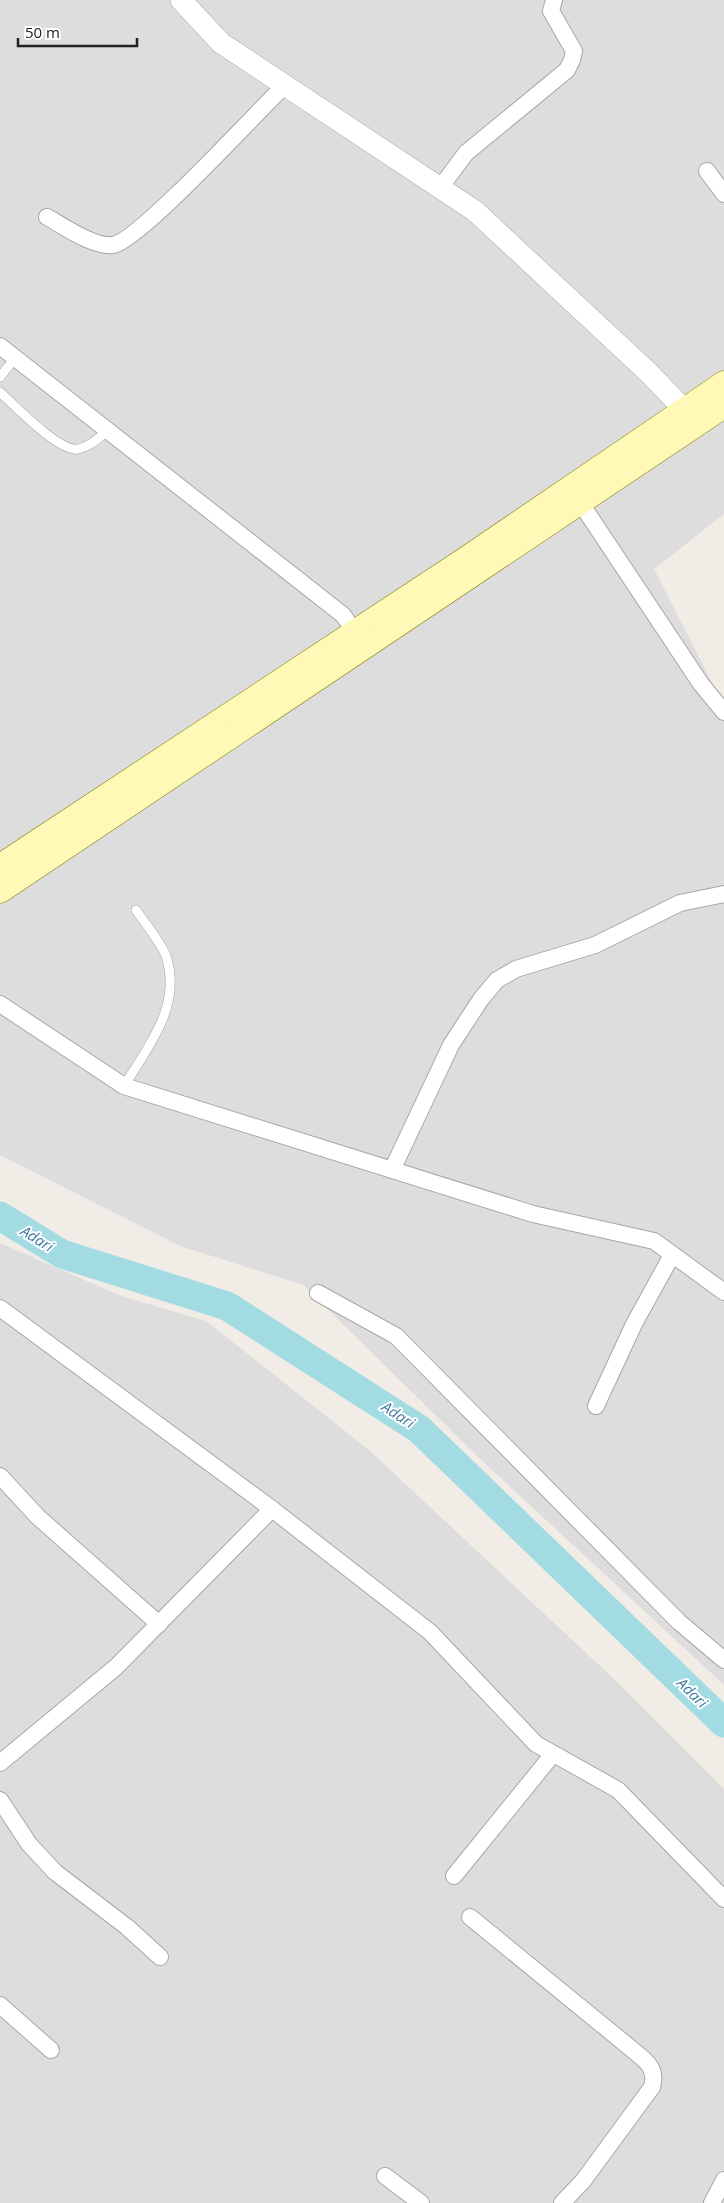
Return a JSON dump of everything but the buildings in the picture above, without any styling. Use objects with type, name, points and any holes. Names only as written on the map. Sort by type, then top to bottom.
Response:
[{"type":"main road","points":[[0,891],[580,502],[691,417],[724,383]]},
{"type":"main road","points":[[0,866],[355,632],[691,417],[724,406]]},
{"type":"street","points":[[181,0],[221,42],[475,211],[649,374],[691,417]]},
{"type":"street","points":[[440,188],[466,153],[567,70],[574,51],[550,11],[554,0]]},
{"type":"street","points":[[47,217],[88,239],[110,246],[122,243],[149,222],[285,85]]},
{"type":"street","points":[[706,171],[724,194]]},
{"type":"street","points":[[0,346],[343,616],[355,632]]},
{"type":"street","points":[[580,502],[701,684],[724,712]]},
{"type":"street","points":[[392,1170],[451,1045],[481,999],[497,980],[516,969],[595,945],[680,903],[724,894]]},
{"type":"street","points":[[0,1004],[124,1086],[533,1214],[654,1242],[724,1292]]},
{"type":"street","points":[[596,1406],[634,1324],[672,1255]]},
{"type":"street","points":[[318,1293],[396,1336],[679,1622],[724,1660]]},
{"type":"street","points":[[0,1308],[272,1509],[430,1632],[536,1744],[618,1790],[724,1899]]},
{"type":"street","points":[[0,1476],[38,1517],[159,1624]]},
{"type":"street","points":[[0,1764],[116,1667],[272,1509]]},
{"type":"street","points":[[454,1876],[553,1754]]},
{"type":"street","points":[[0,1800],[29,1844],[55,1872],[127,1927],[160,1957]]},
{"type":"street","points":[[470,1917],[634,2051],[651,2066],[655,2077],[652,2087],[589,2173],[562,2203]]},
{"type":"street","points":[[0,2005],[50,2050]]},
{"type":"street","points":[[385,2176],[421,2203]]},
{"type":"street","points":[[712,2203],[724,2180]]},
{"type":"lane","points":[[0,377],[15,358]]},
{"type":"lane","points":[[0,392],[54,440],[66,447],[77,450],[91,444],[108,430]]},
{"type":"lane","points":[[124,1086],[167,1011],[171,985],[167,957],[136,910]]},
{"type":"shaded area","points":[[0,0],[724,0],[724,514],[654,569],[724,706],[724,1685],[477,1456],[303,1285],[180,1246],[0,1155]]},
{"type":"shaded area","points":[[0,1243],[121,1296],[206,1321],[369,1450],[613,1678],[724,1789],[724,2203],[0,2203]]},
{"type":"waterway","name":"Adari","points":[[0,1216],[62,1254],[227,1306],[419,1429],[724,1723]]}]
